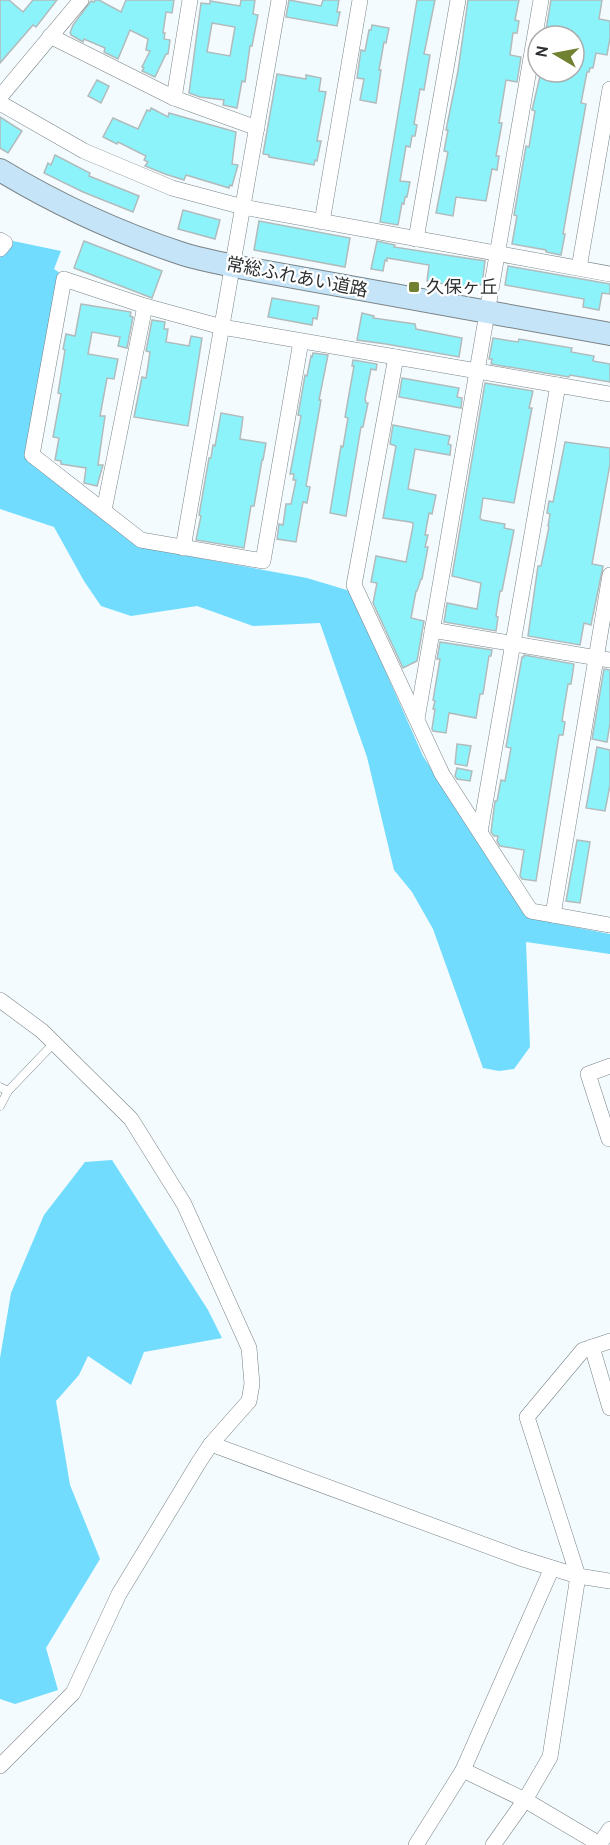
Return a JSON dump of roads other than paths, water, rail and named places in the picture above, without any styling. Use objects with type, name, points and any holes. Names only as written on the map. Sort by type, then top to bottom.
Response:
[{"type":"street","points":[[0,97],[81,0]]},
{"type":"street","points":[[174,98],[190,0]]},
{"type":"street","points":[[183,548],[279,0]]},
{"type":"street","points":[[321,222],[360,0]]},
{"type":"street","points":[[416,239],[458,0]]},
{"type":"street","points":[[417,719],[541,0]]},
{"type":"street","points":[[50,36],[174,98],[257,128]]},
{"type":"street","points":[[579,268],[610,89]]},
{"type":"street","points":[[0,103],[84,151],[172,188],[243,207],[610,274]]},
{"type":"street","name":"常総ふれあい道路","points":[[0,171],[31,189],[102,223],[185,255],[232,266],[610,334]]},
{"type":"street","points":[[0,240],[5,243],[0,249]]},
{"type":"street","points":[[301,341],[263,561],[141,540],[33,455],[64,279],[145,306],[222,327],[610,394]]},
{"type":"street","points":[[104,510],[145,306]]},
{"type":"street","points":[[396,357],[354,585],[442,774],[531,911],[610,925]]},
{"type":"street","points":[[480,832],[558,385]]},
{"type":"street","points":[[553,915],[603,659],[610,576]]},
{"type":"street","points":[[432,630],[603,659]]},
{"type":"street","points":[[0,1000],[42,1031],[131,1119],[184,1204],[249,1348],[252,1384],[249,1401],[211,1444],[119,1594],[73,1694],[0,1766]]},
{"type":"street","points":[[609,1139],[588,1074],[610,1066]]},
{"type":"street","points":[[493,1845],[525,1800],[550,1757],[578,1576],[527,1417],[583,1350],[610,1341]]},
{"type":"street","points":[[592,1347],[610,1408]]},
{"type":"street","points":[[211,1444],[520,1558],[578,1576],[610,1581]]},
{"type":"street","points":[[416,1845],[464,1770],[552,1568]]},
{"type":"street","points":[[464,1770],[525,1800],[600,1845],[610,1829]]},
{"type":"lane","points":[[0,1106],[8,1091],[54,1042]]},
{"type":"lane","points":[[0,1087],[8,1091]]},
{"type":"place","name":"久保ヶ丘","points":[[414,287]]}]
